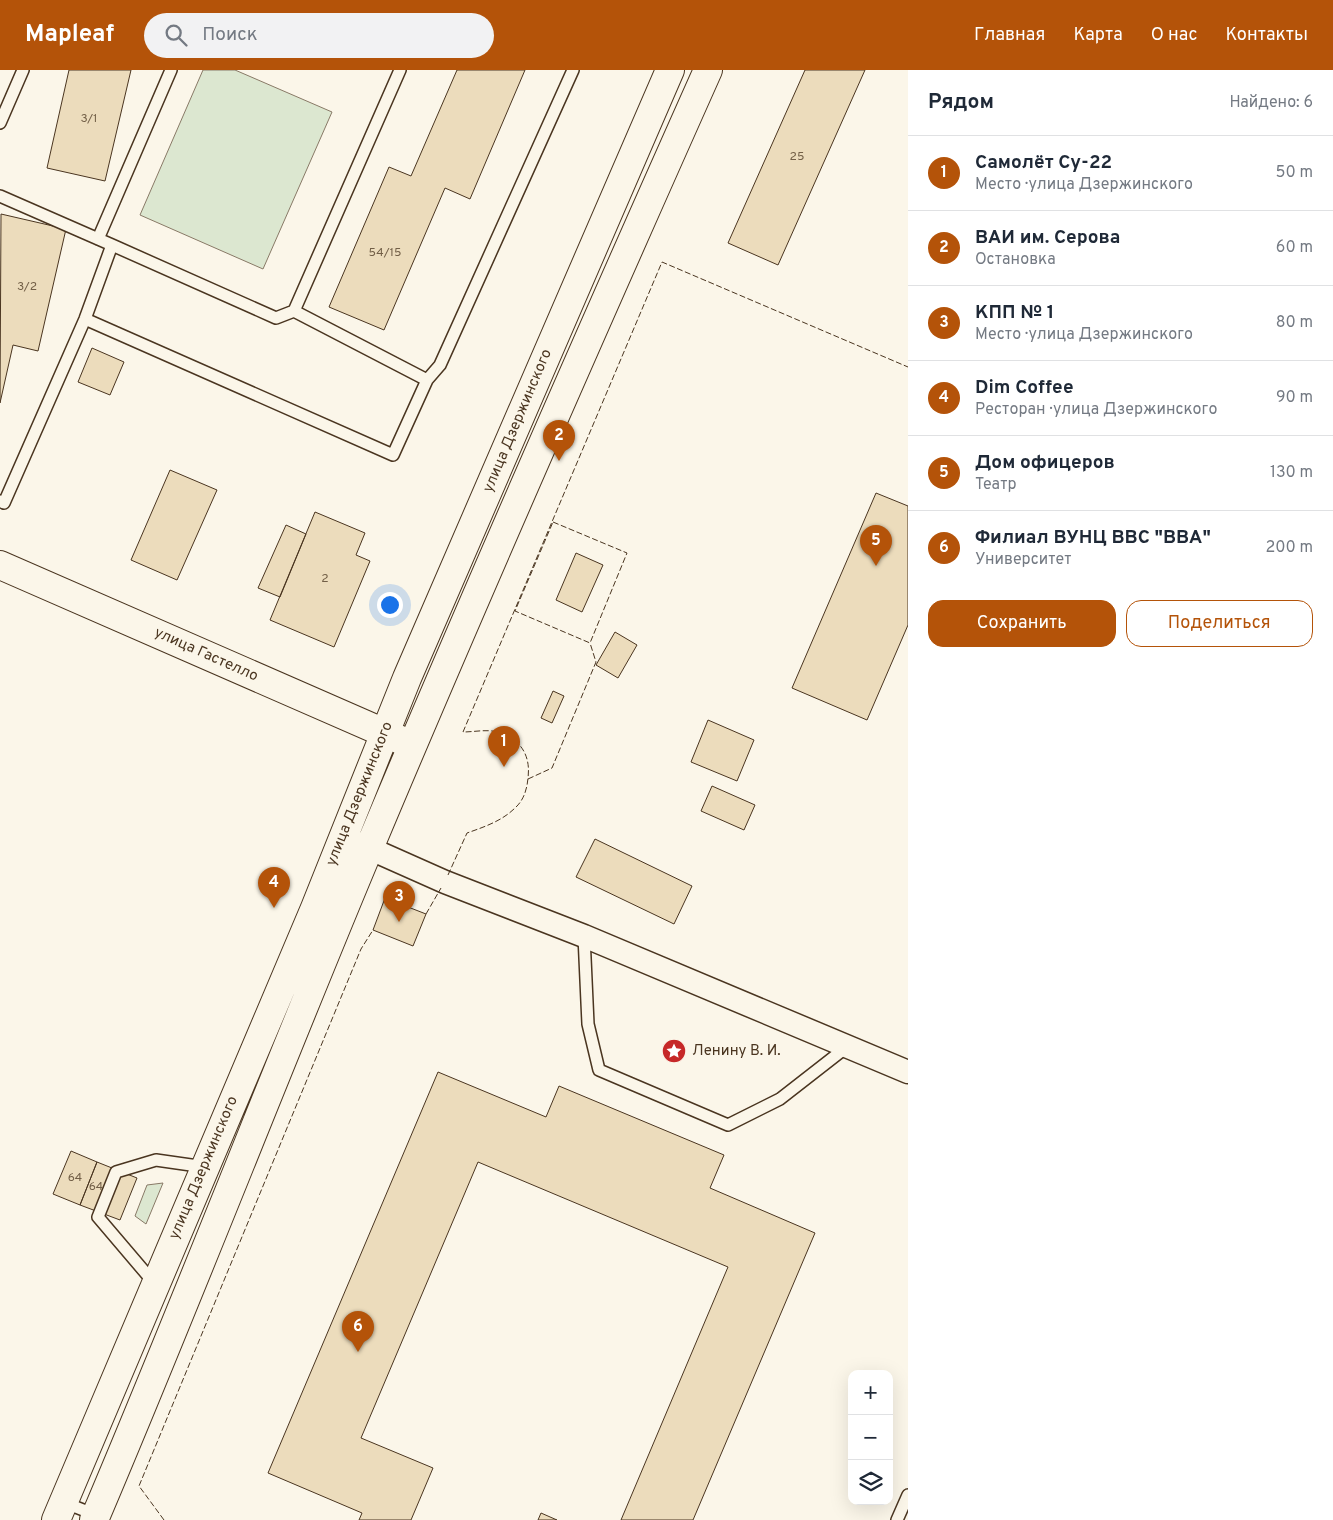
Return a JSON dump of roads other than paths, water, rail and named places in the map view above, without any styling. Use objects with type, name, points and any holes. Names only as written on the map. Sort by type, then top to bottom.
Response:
[{"type":"main road","name":"улица Дзержинского","points":[[59,1511],[315,908],[384,733],[670,70]]},
{"type":"main road","name":"улица Дзержинского","points":[[95,1517],[412,745],[538,452],[708,70]]},
{"type":"main road","name":"улица Гастелло","points":[[0,565],[412,745]]},
{"type":"street","points":[[343,836],[445,882],[584,936],[908,1072]]},
{"type":"lane","points":[[0,123],[23,70]]},
{"type":"lane","points":[[98,239],[171,70]]},
{"type":"lane","points":[[0,196],[276,318],[294,311],[400,70]]},
{"type":"lane","points":[[85,319],[393,455],[427,380],[440,365],[573,70]]},
{"type":"lane","points":[[0,501],[4,503],[85,319],[112,245]]},
{"type":"lane","points":[[294,311],[427,380]]},
{"type":"lane","points":[[584,936],[588,1024],[599,1070],[728,1125],[780,1099],[848,1046]]},
{"type":"lane","points":[[155,1284],[98,1217],[116,1172],[156,1160],[204,1167]]},
{"type":"lane","points":[[897,1520],[908,1494]]},
{"type":"lane","points":[[59,1511],[95,1517]]},
{"type":"place","name":"ВАИ им. Серова","points":[[559,461]]},
{"type":"place","name":"Дом офицеров","points":[[876,566]]},
{"type":"place","name":"Самолёт Су-22","points":[[504,767]]},
{"type":"place","name":"Dim Coffee","points":[[274,908]]},
{"type":"place","name":"КПП № 1","points":[[399,922]]},
{"type":"place","name":"Ленину В. И.","points":[[674,1051]]},
{"type":"place","name":"Филиал ВУНЦ ВВС \"ВВА\"","points":[[358,1352]]}]
